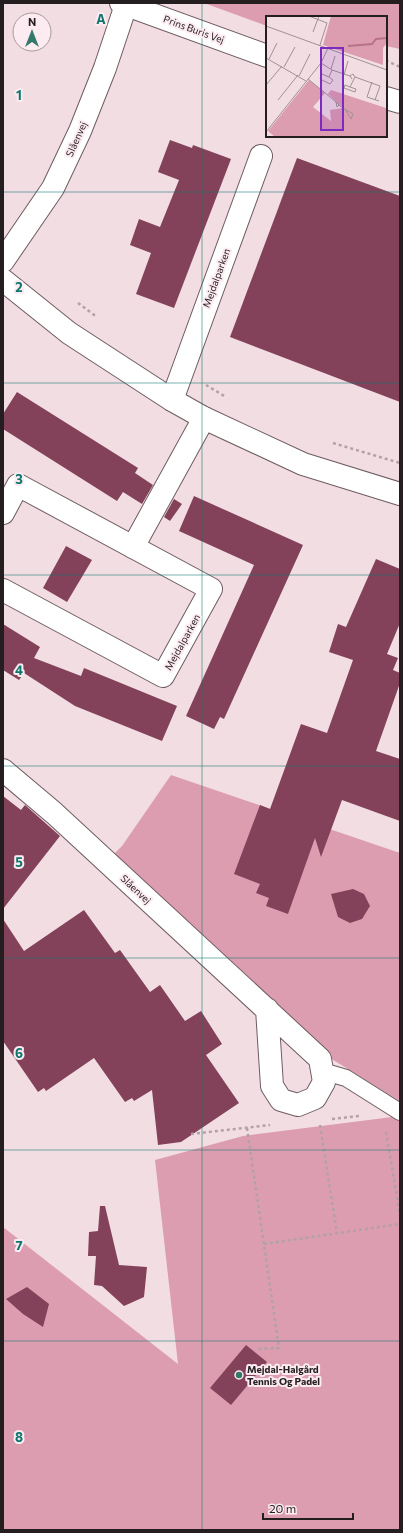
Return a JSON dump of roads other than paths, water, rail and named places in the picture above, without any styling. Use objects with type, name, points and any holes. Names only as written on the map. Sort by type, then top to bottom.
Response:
[{"type":"street","name":"Prins Buris Vej","points":[[123,4],[266,56]]},
{"type":"street","name":"Slåenvej","points":[[3,261],[53,188],[80,131],[105,68],[123,4]]},
{"type":"street","points":[[387,98],[400,102]]},
{"type":"street","name":"Mejdalparken","points":[[172,400],[261,156]]},
{"type":"street","points":[[3,280],[69,333],[172,400],[204,418],[303,464],[400,494]]},
{"type":"street","points":[[133,547],[204,418]]},
{"type":"street","name":"Mejdalparken","points":[[3,513],[18,485],[211,589],[163,676],[3,590]]},
{"type":"street","name":"Slåenvej","points":[[3,770],[54,813],[320,1059],[322,1071]]},
{"type":"street","points":[[267,1009],[272,1086],[281,1100],[298,1105],[315,1098],[324,1082],[322,1071]]},
{"type":"lane","points":[[322,1071],[346,1078],[400,1112]]},
{"type":"place","name":"Mejdal-Halgård Tennis Og Padel","points":[[239,1375]]}]
